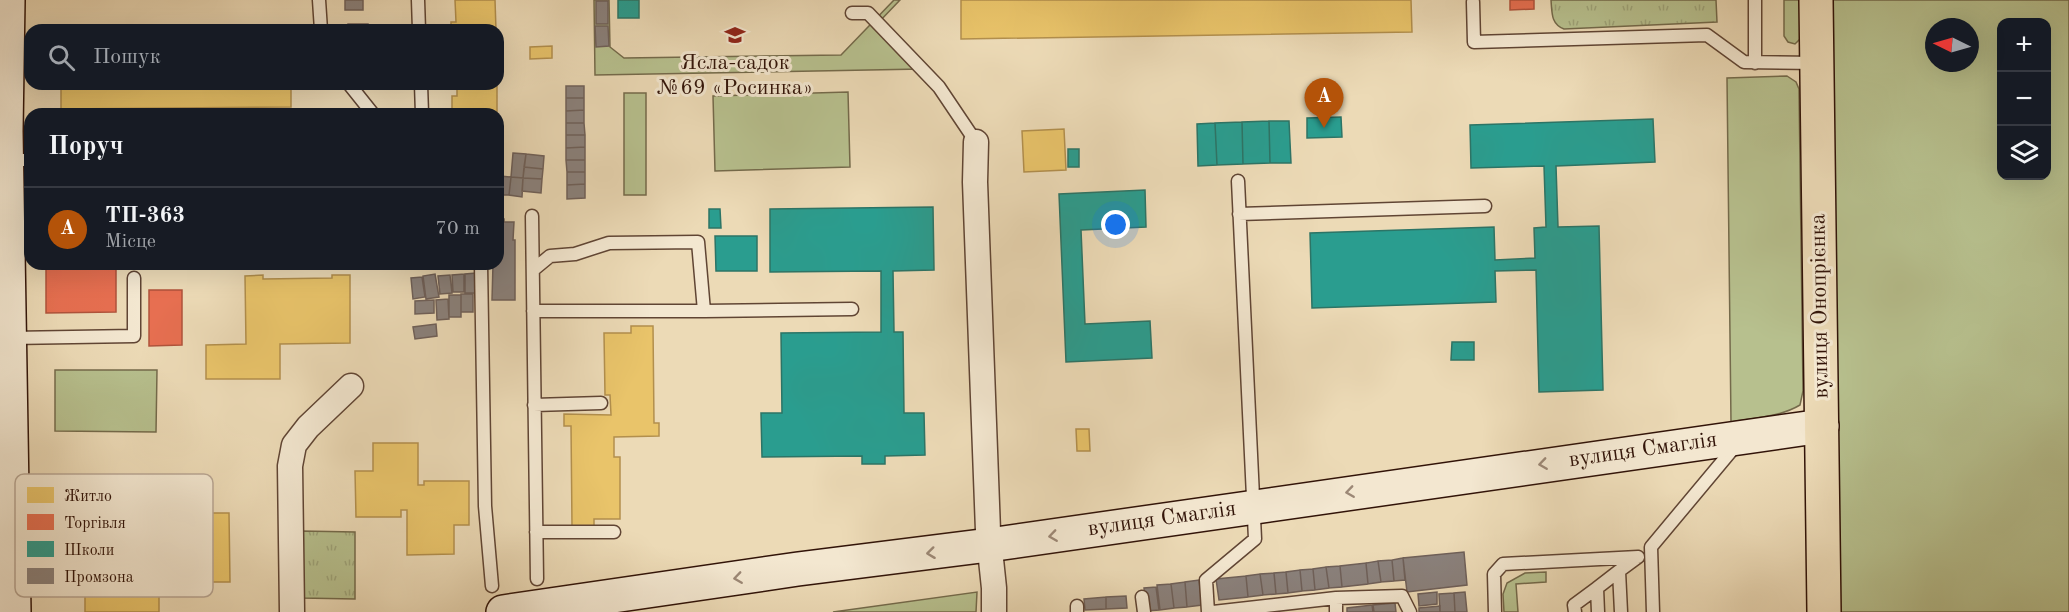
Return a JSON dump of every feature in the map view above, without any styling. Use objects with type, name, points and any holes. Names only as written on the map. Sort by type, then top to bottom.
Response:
[{"type":"main road","name":"вулиця Онопрієнка","points":[[1816,0],[1824,612]]},
{"type":"street","points":[[8,0],[19,160],[10,338],[14,612]]},
{"type":"street","points":[[976,142],[975,182],[989,545],[994,612]]},
{"type":"street","points":[[292,612],[290,466],[294,445],[308,427],[351,386]]},
{"type":"street","name":"вулиця Смаглія","points":[[497,599],[798,569],[989,545],[1822,426]]},
{"type":"lane","points":[[319,0],[321,24]]},
{"type":"lane","points":[[418,0],[419,24]]},
{"type":"lane","points":[[1755,0],[1755,63]]},
{"type":"lane","points":[[1473,2],[1474,42],[1707,35],[1741,61],[1817,63]]},
{"type":"lane","points":[[852,13],[868,13],[939,87],[976,142]]},
{"type":"lane","points":[[354,90],[368,108]]},
{"type":"lane","points":[[421,90],[422,108]]},
{"type":"lane","points":[[1208,612],[1206,580],[1255,539],[1238,181]]},
{"type":"lane","points":[[1239,214],[1485,206]]},
{"type":"lane","points":[[532,216],[537,579]]},
{"type":"lane","points":[[532,270],[550,256],[574,254],[609,243],[698,242],[704,311]]},
{"type":"lane","points":[[481,270],[486,506],[497,599]]},
{"type":"lane","points":[[10,338],[134,336],[134,278]]},
{"type":"lane","points":[[533,311],[852,309]]},
{"type":"lane","points":[[534,405],[601,403]]},
{"type":"lane","points":[[1571,610],[1651,547],[1744,436]]},
{"type":"lane","points":[[536,532],[614,532]]},
{"type":"lane","points":[[1651,547],[1653,612]]},
{"type":"lane","points":[[1495,612],[1494,574],[1503,564],[1638,557]]},
{"type":"lane","points":[[1619,571],[1621,612]]},
{"type":"lane","points":[[1597,588],[1598,612]]},
{"type":"lane","points":[[1213,612],[1265,609],[1336,598],[1402,596],[1410,612]]},
{"type":"lane","points":[[1142,597],[1143,612]]},
{"type":"lane","points":[[1336,598],[1336,612]]},
{"type":"green space","points":[[594,0],[609,0],[610,47],[624,58],[841,55],[894,0],[900,0],[878,23],[921,69],[595,75]]},
{"type":"green space","points":[[1551,0],[1716,0],[1717,22],[1564,29],[1554,21]]},
{"type":"green space","points":[[1784,0],[1800,0],[1801,35],[1795,44],[1788,42],[1784,36]]},
{"type":"green space","points":[[1829,0],[2069,0],[2069,612],[1838,612]]},
{"type":"green space","points":[[1787,76],[1796,82],[1799,89],[1803,391],[1800,405],[1792,409],[1731,422],[1727,78]]},
{"type":"green space","points":[[848,92],[850,167],[715,171],[713,96]]},
{"type":"green space","points":[[624,93],[646,93],[646,195],[624,195]]},
{"type":"green space","points":[[55,370],[157,370],[156,432],[55,431]]},
{"type":"green space","points":[[301,531],[355,532],[355,599],[301,598]]},
{"type":"green space","points":[[1546,572],[1546,582],[1516,584],[1518,612],[1504,612],[1503,594],[1507,583],[1525,573]]},
{"type":"green space","points":[[977,592],[976,612],[833,612]]},
{"type":"building: Житло","points":[[455,0],[495,0],[496,24],[451,24],[451,22],[456,22]]},
{"type":"building: Житло","points":[[961,0],[1411,0],[1412,32],[961,39]]},
{"type":"building: Житло","points":[[552,46],[552,58],[530,59],[530,47]]},
{"type":"building: Житло","points":[[61,90],[291,90],[291,107],[61,108]]},
{"type":"building: Житло","points":[[457,90],[497,90],[497,108],[452,108],[452,96],[457,96]]},
{"type":"building: Житло","points":[[1064,129],[1066,170],[1024,172],[1022,131]]},
{"type":"building: Житло","points":[[263,275],[263,279],[332,278],[332,275],[350,275],[350,343],[280,344],[280,379],[206,379],[206,345],[246,344],[245,276]]},
{"type":"building: Житло","points":[[631,326],[653,326],[654,423],[659,423],[659,436],[614,437],[614,457],[620,457],[620,519],[594,519],[594,526],[572,526],[571,426],[564,426],[564,414],[611,415],[610,395],[605,395],[604,333],[631,333]]},
{"type":"building: Житло","points":[[1076,429],[1089,429],[1090,451],[1077,451]]},
{"type":"building: Житло","points":[[373,443],[418,443],[418,485],[424,485],[424,481],[469,481],[469,525],[454,525],[454,554],[407,555],[407,510],[401,510],[401,517],[356,517],[355,471],[373,471]]},
{"type":"building: Житло","points":[[213,513],[229,513],[230,582],[213,582]]},
{"type":"building: Житло","points":[[85,597],[159,597],[159,612],[85,612]]},
{"type":"building: Торгівля","points":[[1510,0],[1534,0],[1534,9],[1510,10]]},
{"type":"building: Торгівля","points":[[46,270],[116,270],[116,312],[46,313]]},
{"type":"building: Торгівля","points":[[149,290],[182,290],[182,345],[149,346]]},
{"type":"building: Школи","points":[[618,0],[639,0],[639,18],[618,18]]},
{"type":"building: Школи","points":[[1341,117],[1342,137],[1307,138],[1307,118]]},
{"type":"building: Школи","points":[[1653,119],[1655,162],[1556,166],[1558,227],[1599,226],[1603,390],[1539,392],[1536,270],[1495,271],[1496,302],[1312,308],[1310,233],[1494,227],[1495,260],[1535,258],[1534,228],[1546,227],[1544,166],[1471,168],[1470,125]]},
{"type":"building: Школи","points":[[1269,121],[1289,121],[1291,163],[1270,163]]},
{"type":"building: Школи","points":[[1269,121],[1270,163],[1243,164],[1242,122]]},
{"type":"building: Школи","points":[[1242,122],[1243,164],[1217,165],[1215,123]]},
{"type":"building: Школи","points":[[1215,123],[1217,165],[1198,166],[1197,124]]},
{"type":"building: Школи","points":[[1068,149],[1079,149],[1079,167],[1068,167]]},
{"type":"building: Школи","points":[[1145,190],[1146,227],[1081,230],[1085,324],[1150,321],[1152,358],[1066,362],[1059,194]]},
{"type":"building: Школи","points":[[933,207],[934,270],[893,271],[894,332],[903,332],[904,413],[924,413],[925,455],[885,456],[885,464],[862,464],[862,456],[762,457],[761,413],[782,413],[781,333],[881,332],[881,271],[770,272],[770,209]]},
{"type":"building: Школи","points":[[709,209],[720,209],[721,228],[709,228]]},
{"type":"building: Школи","points":[[715,236],[757,236],[757,271],[716,271]]},
{"type":"building: Школи","points":[[1452,342],[1474,342],[1474,360],[1451,360]]},
{"type":"building: Промзона","points":[[345,0],[363,0],[363,10],[345,10]]},
{"type":"building: Промзона","points":[[596,1],[608,1],[608,24],[596,24]]},
{"type":"building: Промзона","points":[[595,26],[608,26],[609,46],[596,47]]},
{"type":"building: Промзона","points":[[566,86],[584,86],[584,98],[566,98]]},
{"type":"building: Промзона","points":[[566,98],[584,98],[584,110],[566,111]]},
{"type":"building: Промзона","points":[[584,110],[584,123],[566,123],[566,111]]},
{"type":"building: Промзона","points":[[566,123],[584,123],[585,135],[566,135]]},
{"type":"building: Промзона","points":[[566,135],[585,135],[585,147],[566,148]]},
{"type":"building: Промзона","points":[[585,147],[585,160],[566,160],[566,148]]},
{"type":"building: Промзона","points":[[513,153],[526,154],[523,178],[511,177]]},
{"type":"building: Промзона","points":[[526,154],[544,156],[543,169],[524,167]]},
{"type":"building: Промзона","points":[[566,160],[585,160],[585,172],[567,172]]},
{"type":"building: Промзона","points":[[524,167],[543,169],[542,179],[523,178]]},
{"type":"building: Промзона","points":[[567,172],[585,172],[585,184],[567,185]]},
{"type":"building: Промзона","points":[[504,176],[511,177],[509,195],[504,195]]},
{"type":"building: Промзона","points":[[511,177],[523,178],[522,197],[509,195]]},
{"type":"building: Промзона","points":[[523,178],[542,179],[541,193],[522,191]]},
{"type":"building: Промзона","points":[[585,184],[585,198],[567,199],[567,185]]},
{"type":"building: Промзона","points":[[504,222],[514,222],[515,300],[492,300],[493,270],[504,270]]},
{"type":"building: Промзона","points":[[476,273],[477,293],[465,293],[465,274]]},
{"type":"building: Промзона","points":[[435,274],[439,297],[426,299],[423,276]]},
{"type":"building: Промзона","points":[[464,274],[464,292],[453,292],[452,275]]},
{"type":"building: Промзона","points":[[450,275],[452,293],[440,294],[438,276]]},
{"type":"building: Промзона","points":[[422,277],[425,297],[413,299],[411,278]]},
{"type":"building: Промзона","points":[[461,294],[473,294],[473,312],[461,312]]},
{"type":"building: Промзона","points":[[449,295],[461,295],[461,317],[449,317]]},
{"type":"building: Промзона","points":[[448,299],[449,319],[437,320],[436,300]]},
{"type":"building: Промзона","points":[[434,300],[434,313],[415,314],[415,301]]},
{"type":"building: Промзона","points":[[436,324],[437,336],[415,339],[413,327]]},
{"type":"building: Промзона","points":[[1464,552],[1467,585],[1407,592],[1403,558]]},
{"type":"building: Промзона","points":[[1403,558],[1405,580],[1394,581],[1392,560]]},
{"type":"building: Промзона","points":[[1392,560],[1394,581],[1381,582],[1378,561]]},
{"type":"building: Промзона","points":[[1378,561],[1381,582],[1368,584],[1366,563]]},
{"type":"building: Промзона","points":[[1366,563],[1368,584],[1342,587],[1340,566]]},
{"type":"building: Промзона","points":[[1340,566],[1342,587],[1329,588],[1326,567]]},
{"type":"building: Промзона","points":[[1326,567],[1329,588],[1315,590],[1313,569]]},
{"type":"building: Промзона","points":[[1313,569],[1315,590],[1302,591],[1300,570]]},
{"type":"building: Промзона","points":[[1300,570],[1302,591],[1288,593],[1286,572]]},
{"type":"building: Промзона","points":[[1286,572],[1288,593],[1276,594],[1274,573]]},
{"type":"building: Промзона","points":[[1274,573],[1276,594],[1263,595],[1260,574]]},
{"type":"building: Промзона","points":[[1260,574],[1263,595],[1248,597],[1246,576]]},
{"type":"building: Промзона","points":[[1246,576],[1248,597],[1219,600],[1216,579]]},
{"type":"building: Промзона","points":[[1199,580],[1202,605],[1187,607],[1185,582]]},
{"type":"building: Промзона","points":[[1185,582],[1187,607],[1174,608],[1171,584]]},
{"type":"building: Промзона","points":[[1171,584],[1174,608],[1160,610],[1157,585]]},
{"type":"building: Промзона","points":[[1156,587],[1159,610],[1146,611],[1144,588]]},
{"type":"building: Промзона","points":[[1437,592],[1437,604],[1419,606],[1418,594]]},
{"type":"building: Промзона","points":[[1465,592],[1467,612],[1455,612],[1454,593]]},
{"type":"building: Промзона","points":[[1454,593],[1455,612],[1440,612],[1439,594]]},
{"type":"building: Промзона","points":[[1126,596],[1127,608],[1106,609],[1106,597]]},
{"type":"building: Промзона","points":[[1106,597],[1106,609],[1085,610],[1084,599]]},
{"type":"building: Промзона","points":[[1395,603],[1396,612],[1374,612],[1373,605]]},
{"type":"building: Промзона","points":[[1372,605],[1373,612],[1347,612],[1347,608]]},
{"type":"building: Промзона","points":[[1440,606],[1440,612],[1419,612],[1419,608]]},
{"type":"place","name":"Ясла-садок №69 «Росинка»","points":[[735,35]]},
{"type":"place","name":"ТП-363","points":[[1324,128]]}]
